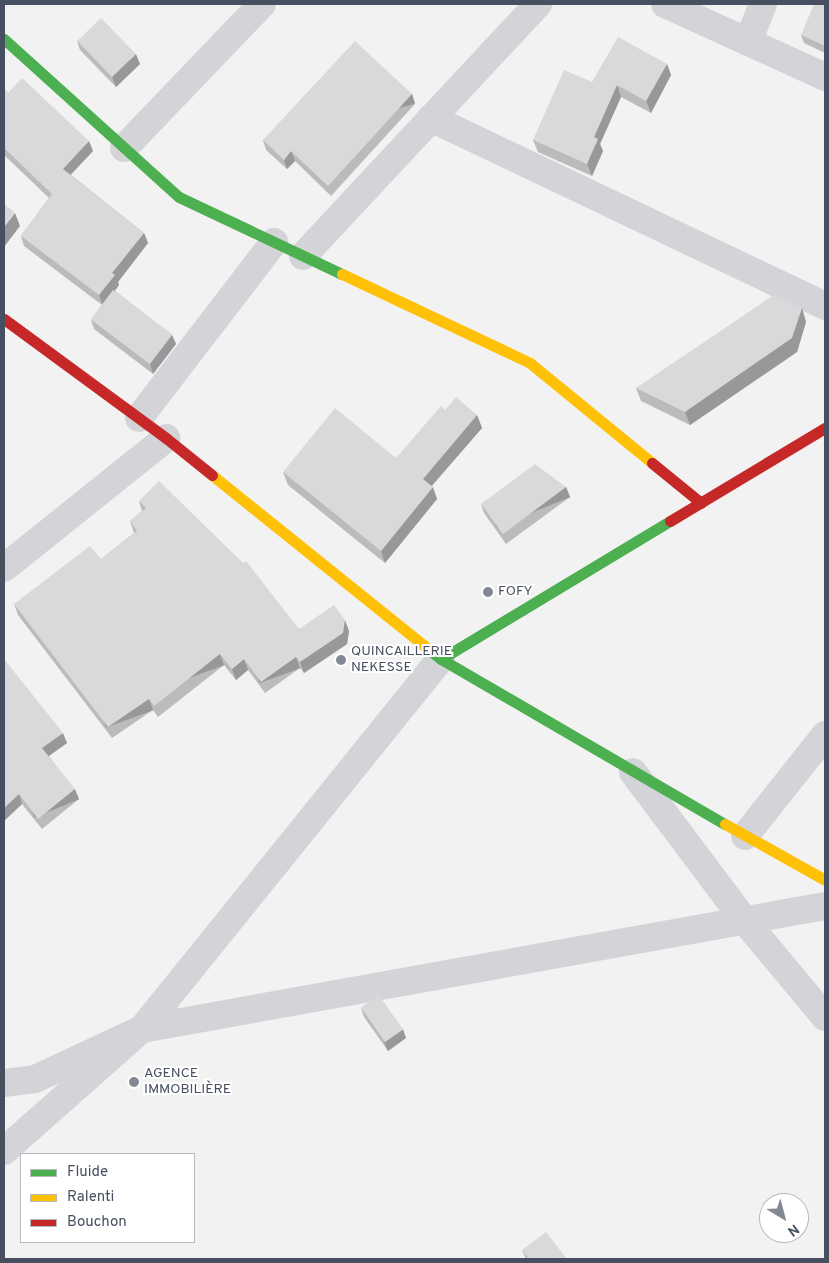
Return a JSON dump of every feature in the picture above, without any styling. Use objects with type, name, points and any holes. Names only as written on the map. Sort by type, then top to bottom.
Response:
[{"type":"street","points":[[124,148],[262,4]]},
{"type":"street","points":[[303,256],[538,4]]},
{"type":"street","points":[[665,4],[825,77]]},
{"type":"street","points":[[748,42],[764,4]]},
{"type":"street","points":[[4,39],[180,197],[530,363],[701,503]]},
{"type":"street","points":[[431,118],[825,306]]},
{"type":"street","points":[[139,418],[274,242]]},
{"type":"street","points":[[4,319],[166,438],[441,658],[633,772],[825,880]]},
{"type":"street","points":[[4,1151],[142,1029],[441,658],[825,428]]},
{"type":"street","points":[[4,568],[166,438]]},
{"type":"street","points":[[745,836],[825,735]]},
{"type":"street","points":[[633,772],[745,921],[825,1017]]},
{"type":"street","points":[[4,1083],[35,1079],[142,1029],[825,906]]},
{"type":"building","points":[[814,4],[825,4],[825,46],[801,35]]},
{"type":"building","points":[[101,18],[136,54],[112,77],[77,41]]},
{"type":"building","points":[[618,37],[667,64],[646,101],[617,85],[594,137],[598,139],[587,164],[533,140],[564,70],[592,82]]},
{"type":"building","points":[[355,41],[412,94],[328,186],[291,151],[284,160],[263,140]]},
{"type":"building","points":[[22,78],[89,141],[63,169],[144,233],[112,273],[115,275],[99,295],[21,236],[52,194],[4,148],[4,88],[8,93]]},
{"type":"building","points":[[4,204],[15,213],[4,227]]},
{"type":"building","points":[[113,290],[172,335],[150,364],[91,320]]},
{"type":"building","points":[[774,295],[802,308],[792,338],[685,412],[636,388]]},
{"type":"building","points":[[456,397],[477,415],[423,479],[433,487],[381,551],[283,472],[335,408],[396,458],[441,406],[445,410]]},
{"type":"building","points":[[535,464],[566,487],[503,534],[481,504]]},
{"type":"building","points":[[159,481],[243,563],[246,561],[299,629],[334,605],[345,620],[343,633],[300,662],[296,657],[261,682],[244,659],[232,669],[220,654],[154,706],[149,699],[108,727],[14,604],[90,546],[101,559],[137,531],[130,521],[146,508],[139,501]]},
{"type":"building","points":[[4,659],[63,733],[42,748],[75,789],[38,819],[19,794],[4,808]]},
{"type":"building","points":[[379,995],[403,1029],[385,1042],[361,1008]]},
{"type":"building","points":[[546,1232],[567,1259],[529,1259],[522,1250]]},
{"type":"traffic: fast","points":[[4,39],[179,197],[342,274]]},
{"type":"traffic: fast","points":[[441,659],[670,521]]},
{"type":"traffic: fast","points":[[427,648],[441,659],[725,824]]},
{"type":"traffic: slow","points":[[342,274],[530,363],[652,463]]},
{"type":"traffic: slow","points":[[212,475],[427,648]]},
{"type":"traffic: slow","points":[[725,824],[825,880]]},
{"type":"traffic: jam","points":[[4,319],[166,438],[212,475]]},
{"type":"traffic: jam","points":[[670,521],[825,428]]},
{"type":"traffic: jam","points":[[652,463],[701,503]]},
{"type":"place","name":"FOFY","points":[[488,592]]},
{"type":"place","name":"QUINCAILLERIE NEKESSE","points":[[341,660]]},
{"type":"place","name":"AGENCE IMMOBILIÈRE","points":[[134,1082]]}]
